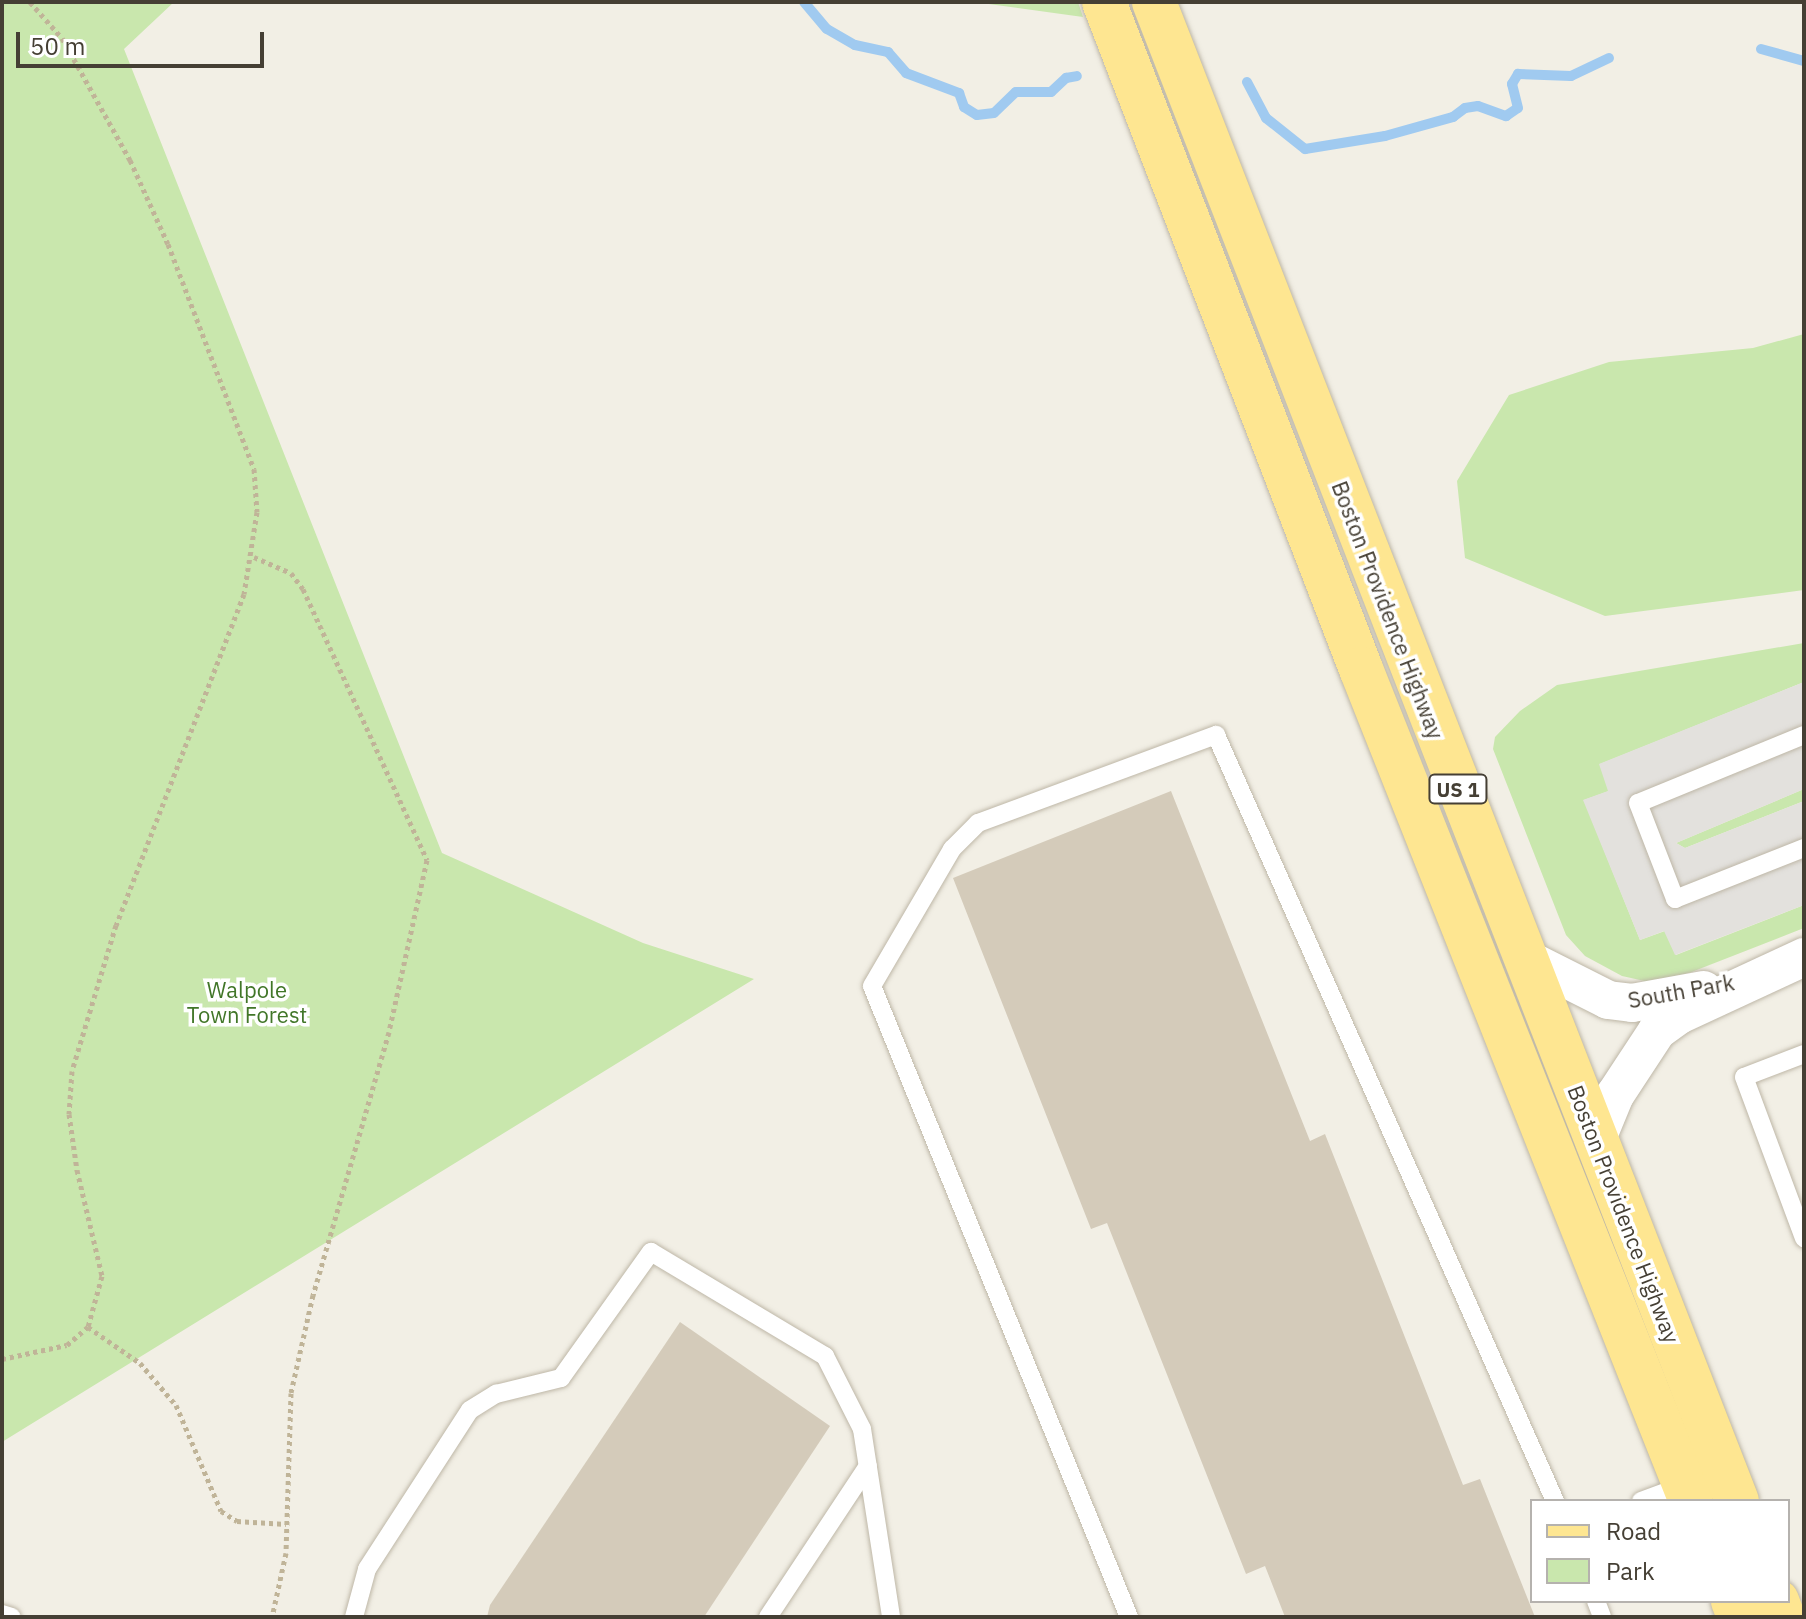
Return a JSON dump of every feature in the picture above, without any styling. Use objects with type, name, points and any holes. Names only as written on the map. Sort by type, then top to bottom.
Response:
[{"type":"main road","name":"Boston Providence Highway","points":[[1104,2],[1361,669],[1688,1493]]},
{"type":"main road","name":"Boston Providence Highway","points":[[1154,2],[1736,1499]]},
{"type":"street","name":"South Park","points":[[1523,957],[1587,992],[1632,1003],[1754,978]]},
{"type":"street","name":"South Park","points":[[1596,1141],[1615,1095],[1657,1031],[1754,978],[1804,957]]},
{"type":"lane","points":[[1129,1617],[872,986],[952,849],[978,823],[1216,735],[1554,1499]]},
{"type":"lane","points":[[1804,735],[1638,803],[1675,899],[1804,848]]},
{"type":"lane","points":[[1804,1054],[1744,1077],[1804,1238]]},
{"type":"lane","points":[[354,1617],[367,1569],[470,1410],[496,1394],[561,1378],[651,1252],[825,1356],[862,1429],[891,1617]]},
{"type":"lane","points":[[768,1617],[868,1466]]},
{"type":"lane","points":[[1653,1499],[1688,1493]]},
{"type":"lane","points":[[2,1614],[12,1617]]},
{"type":"path","points":[[2,1359],[67,1345],[88,1327],[102,1276],[77,1170],[69,1114],[72,1071],[116,925],[220,663],[253,557],[254,469],[168,244],[130,160],[62,38],[30,2]]},
{"type":"path","points":[[253,557],[291,573],[303,589],[427,860],[389,1032],[313,1295],[291,1393],[286,1524],[272,1617]]},
{"type":"path","points":[[88,1327],[140,1363],[176,1405],[221,1511],[237,1521],[286,1524]]},
{"type":"green space","name":"Walpole Town Forest","points":[[2,2],[174,2],[124,49],[442,853],[643,943],[754,979],[2,1442]]},
{"type":"green space","points":[[974,2],[1078,2],[1083,17]]},
{"type":"green space","points":[[1804,334],[1804,590],[1605,616],[1465,558],[1457,481],[1509,395],[1609,362],[1753,348]]},
{"type":"green space","points":[[1804,643],[1804,682],[1600,764],[1609,791],[1584,800],[1640,940],[1665,931],[1676,955],[1804,905],[1804,928],[1689,973],[1649,982],[1622,976],[1585,956],[1566,935],[1493,749],[1495,737],[1520,711],[1557,685]]},
{"type":"green space","points":[[1804,789],[1804,801],[1685,848],[1676,843]]},
{"type":"shaded area","points":[[1804,682],[1804,789],[1676,843],[1685,848],[1804,801],[1804,905],[1675,955],[1664,931],[1640,940],[1583,800],[1608,791],[1599,764]]},
{"type":"building","points":[[1171,791],[1310,1141],[1325,1134],[1463,1485],[1480,1479],[1535,1617],[1285,1617],[1265,1566],[1246,1574],[1107,1223],[1091,1229],[953,878]]},
{"type":"building","points":[[680,1322],[830,1426],[704,1617],[487,1617],[490,1605]]},
{"type":"waterway","points":[[804,2],[827,29],[855,45],[888,52],[906,73],[959,93],[964,107],[977,115],[994,113],[1016,92],[1051,92],[1066,78],[1077,76]]},
{"type":"waterway","points":[[1761,49],[1804,61]]},
{"type":"waterway","points":[[1247,82],[1266,118],[1305,149],[1385,136],[1453,117],[1465,108],[1478,106],[1506,116],[1518,108],[1512,84],[1518,74],[1571,76],[1609,58]]}]
